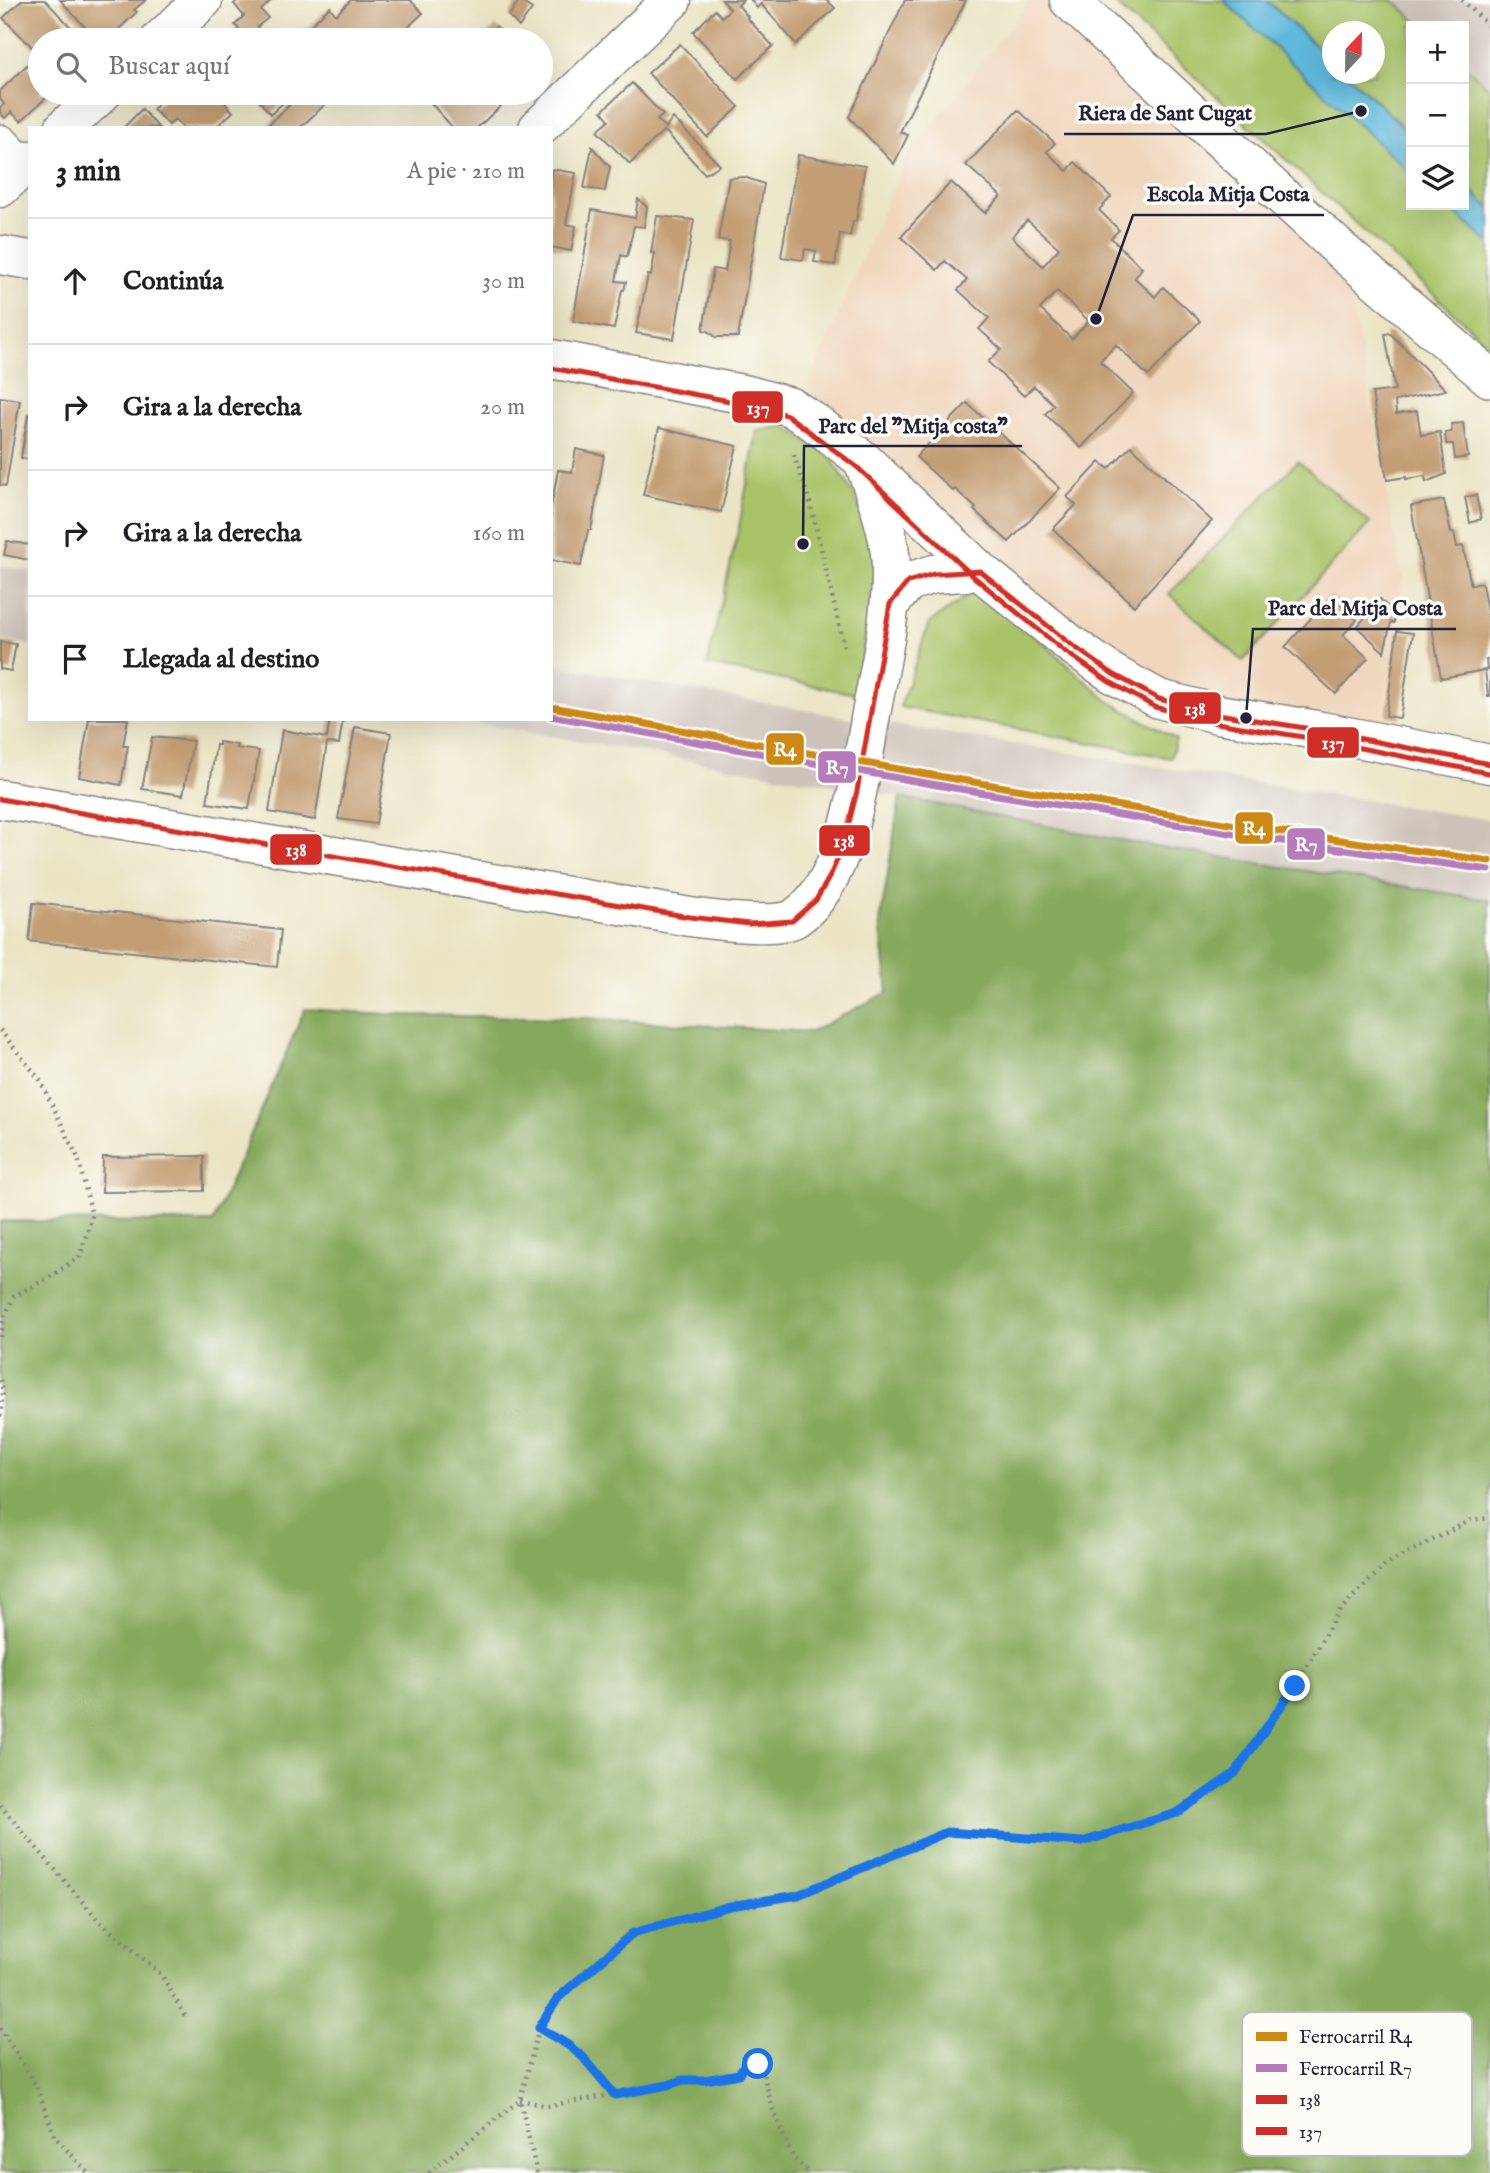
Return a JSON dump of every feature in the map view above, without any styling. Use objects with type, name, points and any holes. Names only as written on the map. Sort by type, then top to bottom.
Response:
[{"type":"street","points":[[173,28],[203,0]]},
{"type":"street","points":[[540,126],[672,0]]},
{"type":"street","points":[[1069,0],[1343,252],[1490,378]]},
{"type":"street","points":[[66,126],[89,105]]},
{"type":"street","points":[[0,255],[28,260]]},
{"type":"street","points":[[553,359],[748,395],[791,407],[863,460],[980,571],[1069,643],[1134,687],[1159,699],[1218,713],[1490,764]]},
{"type":"street","points":[[0,799],[690,917],[749,924],[792,920],[816,900],[830,876],[842,846],[858,791],[890,604],[891,565],[884,520],[863,460]]},
{"type":"street","points":[[890,604],[908,582],[934,574],[980,571]]},
{"type":"path","points":[[1462,0],[1490,27]]},
{"type":"path","points":[[792,449],[811,506],[847,656]]},
{"type":"path","points":[[0,1030],[40,1080],[78,1158],[92,1215],[80,1256],[50,1278],[14,1296],[4,1318],[0,1338]]},
{"type":"path","points":[[0,1380],[3,1391],[0,1420]]},
{"type":"path","points":[[536,2172],[520,2100],[539,2028],[558,1998],[633,1933],[730,1906],[798,1895],[947,1832],[1082,1842],[1177,1813],[1235,1773],[1295,1686],[1339,1611],[1385,1565],[1471,1520],[1490,1518]]},
{"type":"path","points":[[0,1805],[98,1920],[162,1974],[185,2016]]},
{"type":"path","points":[[0,2028],[36,2085],[55,2137],[88,2173]]},
{"type":"path","points":[[539,2028],[583,2057],[615,2095]]},
{"type":"path","points":[[520,2100],[547,2106],[683,2080],[722,2078],[739,2074],[744,2065],[758,2064],[793,2158],[810,2173]]},
{"type":"path","points":[[429,2173],[520,2100]]},
{"type":"shaded area","points":[[1031,0],[1069,0],[1343,252],[1403,579],[1379,742],[1159,699],[818,425],[808,386],[904,161]]},
{"type":"shaded area","points":[[1393,0],[1490,0],[1490,89],[1469,70],[1469,21],[1416,21]]},
{"type":"shaded area","points":[[0,566],[28,571],[28,645],[0,640]]},
{"type":"shaded area","points":[[553,665],[839,716],[1490,820],[1490,900],[1144,845],[900,797],[464,721],[553,721]]},
{"type":"green space","points":[[1111,0],[1223,0],[1406,168],[1406,210],[1452,210],[1490,244],[1490,346]]},
{"type":"green space","points":[[1266,0],[1393,0],[1416,21],[1406,21],[1406,129],[1358,84],[1385,84],[1385,21],[1322,21],[1322,52]]},
{"type":"green space","points":[[1469,70],[1490,89],[1490,208],[1469,189]]},
{"type":"green space","points":[[784,426],[827,452],[855,496],[877,561],[856,694],[707,665],[739,527],[757,431]]},
{"type":"green space","points":[[1298,461],[1370,523],[1243,661],[1169,594]]},
{"type":"green space","points":[[981,587],[1107,700],[1176,739],[1171,758],[900,707],[929,623]]},
{"type":"green space","points":[[900,797],[1144,845],[1490,900],[1490,2173],[0,2173],[0,1221],[213,1222],[305,1009],[405,1015],[584,1018],[811,1032],[888,992],[880,922]]},
{"type":"water","points":[[1223,0],[1266,0],[1322,52],[1322,84],[1358,84],[1406,129],[1406,168]]},
{"type":"water","points":[[1469,189],[1490,208],[1490,244],[1452,210],[1469,210]]},
{"type":"building","points":[[22,0],[45,0],[72,28],[28,28],[28,43],[3,18]]},
{"type":"building","points":[[60,0],[146,0],[120,28],[86,28]]},
{"type":"building","points":[[238,0],[272,0],[261,10],[268,18],[258,28],[238,28],[235,25],[244,16],[234,4]]},
{"type":"building","points":[[351,0],[410,0],[423,13],[407,28],[308,28],[330,7],[336,15]]},
{"type":"building","points":[[519,0],[532,9],[519,27],[509,16]]},
{"type":"building","points":[[722,0],[743,0],[738,5],[773,46],[737,79],[693,32],[715,10],[722,17],[730,9]]},
{"type":"building","points":[[751,0],[827,0],[835,8],[796,44],[761,4],[757,8]]},
{"type":"building","points":[[905,0],[966,0],[900,132],[908,135],[894,164],[849,117]]},
{"type":"building","points":[[680,44],[739,107],[707,137],[648,73]]},
{"type":"building","points":[[27,65],[28,105],[38,105],[21,121],[11,112],[5,118],[0,113],[4,104],[0,99],[0,91]]},
{"type":"building","points":[[632,83],[663,115],[657,120],[666,128],[673,118],[720,165],[705,174],[664,130],[630,164],[597,131],[609,120],[602,111]]},
{"type":"building","points":[[157,105],[227,105],[233,112],[217,126],[181,126],[175,119],[169,125],[153,109]]},
{"type":"building","points":[[263,105],[281,105],[271,114]]},
{"type":"building","points":[[289,105],[324,105],[302,126],[267,126]]},
{"type":"building","points":[[433,105],[502,105],[479,126],[451,126]]},
{"type":"building","points":[[142,109],[157,126],[125,126]]},
{"type":"building","points":[[1018,110],[1055,143],[1047,152],[1067,171],[1075,162],[1111,197],[1099,210],[1119,230],[1111,238],[1142,268],[1135,278],[1155,297],[1163,287],[1200,321],[1148,376],[1116,345],[1100,361],[1133,393],[1081,448],[1045,414],[1054,405],[1034,386],[1024,396],[988,362],[1001,349],[979,329],[989,318],[958,290],[967,280],[945,261],[937,270],[901,237],[951,182],[985,213],[1001,196],[966,165]],"holes":[[[1027,220],[1059,248],[1043,266],[1012,237]],[[1057,291],[1089,321],[1072,339],[1040,309]]]},
{"type":"building","points":[[592,147],[610,167],[605,191],[584,188]]},
{"type":"building","points":[[798,155],[865,166],[856,221],[853,221],[850,236],[840,234],[835,265],[814,262],[816,251],[805,249],[803,260],[781,257]]},
{"type":"building","points":[[553,169],[576,173],[566,224],[576,226],[571,251],[553,247]]},
{"type":"building","points":[[744,177],[764,184],[738,337],[716,337],[703,330],[713,269],[725,271],[730,241],[718,240],[729,178]]},
{"type":"building","points":[[638,199],[647,207],[644,227],[634,226],[627,257],[621,255],[616,281],[626,282],[614,329],[573,321],[592,210],[635,218]]},
{"type":"building","points":[[657,216],[694,220],[674,339],[636,333],[648,275],[651,276],[655,253],[651,253]]},
{"type":"building","points":[[1390,333],[1446,390],[1395,401],[1396,414],[1417,411],[1421,435],[1440,432],[1446,474],[1426,482],[1425,476],[1387,480],[1372,393],[1395,390],[1385,334]]},
{"type":"building","points":[[0,397],[20,400],[6,486],[0,485]]},
{"type":"building","points":[[967,403],[1060,488],[1009,542],[974,510],[976,508],[916,457]]},
{"type":"building","points":[[28,414],[28,459],[21,458]]},
{"type":"building","points":[[1463,423],[1468,457],[1455,459],[1453,444],[1446,444],[1445,433],[1452,432],[1451,424]]},
{"type":"building","points":[[659,428],[737,446],[721,512],[643,495]]},
{"type":"building","points":[[1131,446],[1212,521],[1134,606],[1053,529],[1076,505],[1067,497],[1100,462],[1109,469]]},
{"type":"building","points":[[576,449],[604,455],[591,530],[588,530],[581,566],[553,560],[553,496],[558,470],[572,472]]},
{"type":"building","points":[[1476,495],[1481,519],[1470,523],[1465,497]]},
{"type":"building","points":[[1444,500],[1451,533],[1454,533],[1457,547],[1463,546],[1471,585],[1482,583],[1490,629],[1490,659],[1486,660],[1487,670],[1490,669],[1490,696],[1485,670],[1441,678],[1411,506]]},
{"type":"building","points":[[7,541],[28,545],[28,560],[4,555]]},
{"type":"building","points":[[1331,596],[1357,620],[1343,635],[1368,658],[1336,694],[1285,647]]},
{"type":"building","points":[[1380,599],[1395,614],[1384,652],[1357,627]]},
{"type":"building","points":[[1397,631],[1413,633],[1400,718],[1386,716]]},
{"type":"building","points":[[0,642],[16,644],[11,671],[0,669]]},
{"type":"building","points":[[89,721],[128,721],[123,746],[128,746],[121,785],[79,777]]},
{"type":"building","points":[[330,721],[343,721],[339,744],[327,743],[315,820],[269,812],[282,730],[327,738]]},
{"type":"building","points":[[355,727],[391,733],[376,824],[338,819]]},
{"type":"building","points":[[152,737],[193,741],[183,795],[142,789]]},
{"type":"building","points":[[219,742],[237,745],[236,748],[259,751],[249,809],[207,803],[216,745],[219,745]]},
{"type":"building","points":[[33,903],[281,930],[277,967],[29,941]]},
{"type":"building","points":[[204,1156],[204,1191],[102,1192],[103,1157]]},
{"type":"rail line","name":"R4","points":[[553,707],[949,778],[1255,828],[1490,861]]},
{"type":"rail line","name":"R7","points":[[553,716],[948,787],[1254,837],[1489,870]]},
{"type":"transit line","name":"137","points":[[553,368],[746,404],[787,415],[857,467],[974,577],[1063,650],[1108,681],[1155,707],[1217,723],[1488,773]]},
{"type":"transit line","name":"138","points":[[0,799],[690,917],[749,924],[792,921],[816,900],[843,846],[857,791],[890,604],[908,582],[934,574],[980,571],[1069,643],[1113,674],[1159,699],[1218,714],[1490,764]]},
{"type":"place","name":"Riera de Sant Cugat","points":[[1361,111]]},
{"type":"place","name":"Escola Mitja Costa","points":[[1096,319]]},
{"type":"place","name":"Parc del \"Mitja costa\"","points":[[803,544]]},
{"type":"place","name":"Parc del Mitja Costa","points":[[1246,718]]},
{"type":"route","points":[[758,2064],[744,2065],[739,2074],[722,2078],[683,2080],[615,2095],[583,2057],[539,2028],[558,1998],[633,1933],[730,1906],[798,1895],[947,1832],[1082,1842],[1177,1813],[1235,1773],[1295,1686]]}]
